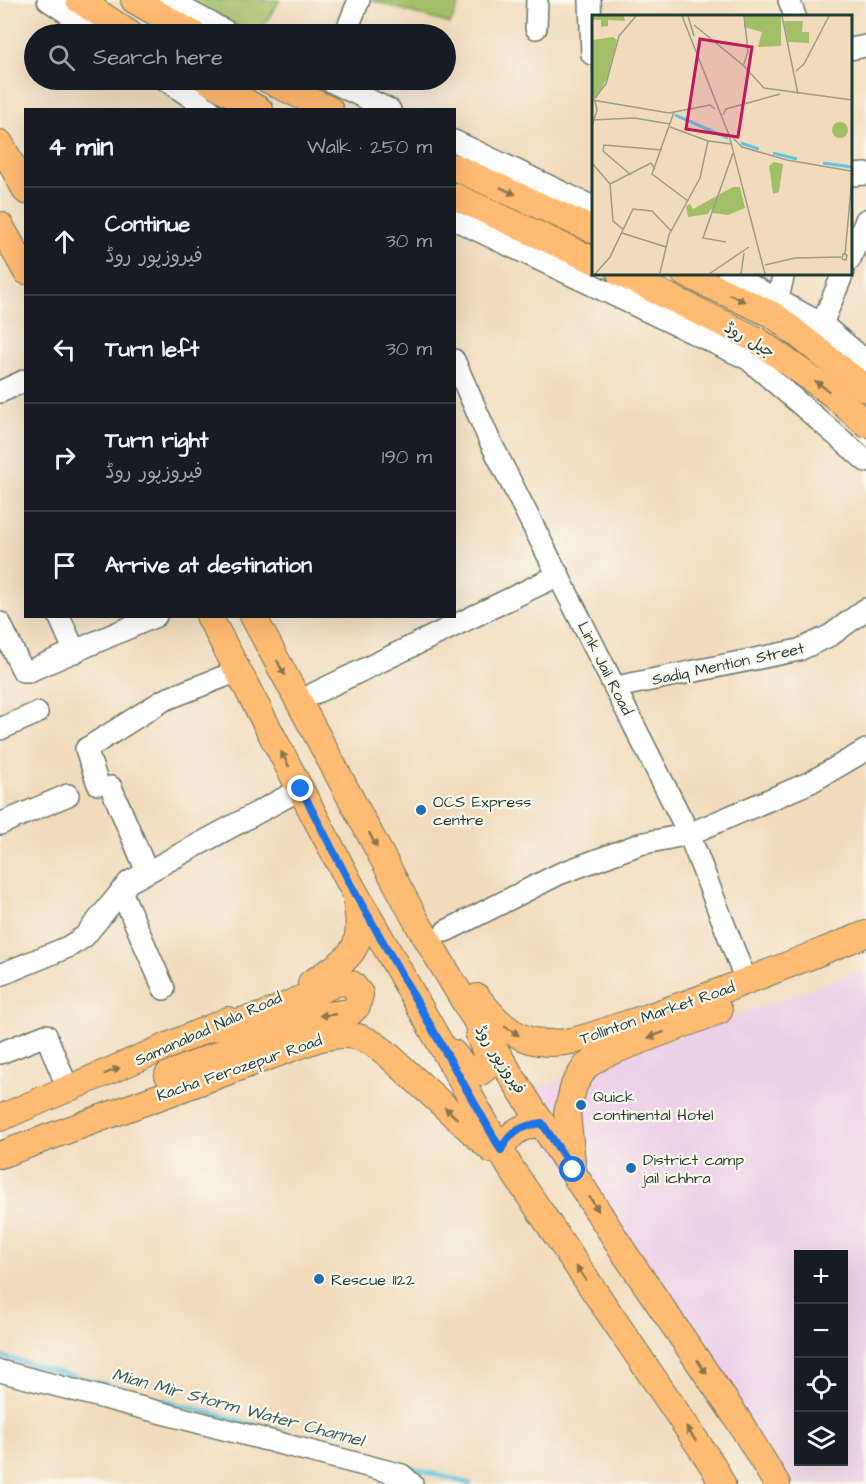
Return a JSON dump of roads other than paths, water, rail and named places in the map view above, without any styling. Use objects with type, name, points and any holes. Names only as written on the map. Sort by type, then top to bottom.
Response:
[{"type":"main road","points":[[79,0],[115,24]]},
{"type":"main road","points":[[134,0],[176,24]]},
{"type":"main road","points":[[225,90],[256,108]]},
{"type":"main road","points":[[288,90],[326,108]]},
{"type":"main road","points":[[0,143],[24,187]]},
{"type":"main road","points":[[456,167],[592,230]]},
{"type":"main road","points":[[456,197],[592,260]]},
{"type":"main road","points":[[3,237],[24,268]]},
{"type":"main road","name":"جیل روڈ","points":[[623,274],[757,340],[831,393],[866,424]]},
{"type":"main road","name":"جیل روڈ","points":[[686,274],[775,316],[866,389]]},
{"type":"main road","points":[[210,618],[354,891],[505,1158],[720,1478]]},
{"type":"main road","name":"فیروزپور روڈ","points":[[254,618],[418,924],[470,1011],[625,1254],[737,1418],[777,1484]]},
{"type":"main road","name":"Samanabad Nala Road","points":[[0,1118],[213,1028],[310,983],[344,960],[359,939],[360,926],[354,891]]},
{"type":"main road","name":"Tollinton Market Road","points":[[418,924],[497,1022],[518,1036],[537,1042],[576,1041],[689,1013],[866,950]]},
{"type":"main road","name":"Tollinton Market Road","points":[[573,1170],[567,1113],[574,1085],[586,1066],[746,981],[866,934]]},
{"type":"main road","points":[[41,1138],[98,1104],[292,1023],[321,1015],[351,1012],[357,1006],[360,994],[352,984],[339,982],[264,1015],[213,1028]]},
{"type":"main road","points":[[418,1003],[461,1064],[470,1072],[479,1073],[487,1067],[487,1056],[470,1011]]},
{"type":"main road","name":"Kacha Ferozepur Road","points":[[0,1155],[41,1138],[317,1039],[351,1034],[371,1041],[385,1052],[505,1158]]},
{"type":"main road","points":[[505,1158],[514,1131],[525,1125],[542,1123]]},
{"type":"street","points":[[48,0],[84,24]]},
{"type":"street","points":[[168,0],[212,24]]},
{"type":"street","points":[[349,24],[359,0]]},
{"type":"street","points":[[536,28],[537,0]]},
{"type":"street","points":[[590,0],[592,54]]},
{"type":"street","points":[[789,0],[795,15]]},
{"type":"street","points":[[851,49],[866,46]]},
{"type":"street","points":[[181,90],[207,108]]},
{"type":"street","points":[[349,90],[386,108]]},
{"type":"street","points":[[456,142],[592,207]]},
{"type":"street","points":[[851,175],[866,174]]},
{"type":"street","points":[[456,220],[748,359],[866,461]]},
{"type":"street","points":[[851,254],[866,220]]},
{"type":"street","points":[[730,274],[778,297],[822,324],[866,361]]},
{"type":"street","points":[[778,297],[784,274]]},
{"type":"street","points":[[822,324],[843,274]]},
{"type":"street","name":"Link Jail Road","points":[[456,365],[489,439],[616,687],[688,834],[746,981]]},
{"type":"street","points":[[0,392],[24,381]]},
{"type":"street","points":[[313,694],[559,575]]},
{"type":"street","name":"Sadiq Mention Street","points":[[616,687],[799,650],[831,635],[866,609]]},
{"type":"street","points":[[60,618],[75,652]]},
{"type":"street","points":[[0,623],[24,671],[75,652],[152,618]]},
{"type":"street","points":[[147,872],[86,749],[164,700],[238,671]]},
{"type":"street","points":[[0,729],[37,713]]},
{"type":"street","points":[[446,931],[560,874],[640,844],[688,834],[811,782],[866,750]]},
{"type":"street","points":[[0,975],[68,947],[84,937],[102,918],[121,891],[147,872],[301,789]]},
{"type":"street","points":[[0,824],[68,795]]},
{"type":"street","points":[[121,891],[164,990]]},
{"type":"street","points":[[0,1053],[46,1035],[68,1089]]},
{"type":"street","points":[[0,1371],[402,1475],[412,1484]]},
{"type":"waterway","name":"Mian Mir Storm Water Channel","points":[[0,1356],[313,1441]]},
{"type":"waterway","name":"Mian Mir Storm Water Channel","points":[[405,1466],[470,1484]]},
{"type":"place","name":"OCS Express centre","points":[[421,810]]},
{"type":"place","name":"Quick continental Hotel","points":[[581,1105]]},
{"type":"place","name":"District camp jail ichhra","points":[[631,1168]]},
{"type":"place","name":"Rescue 1122","points":[[319,1279]]}]
